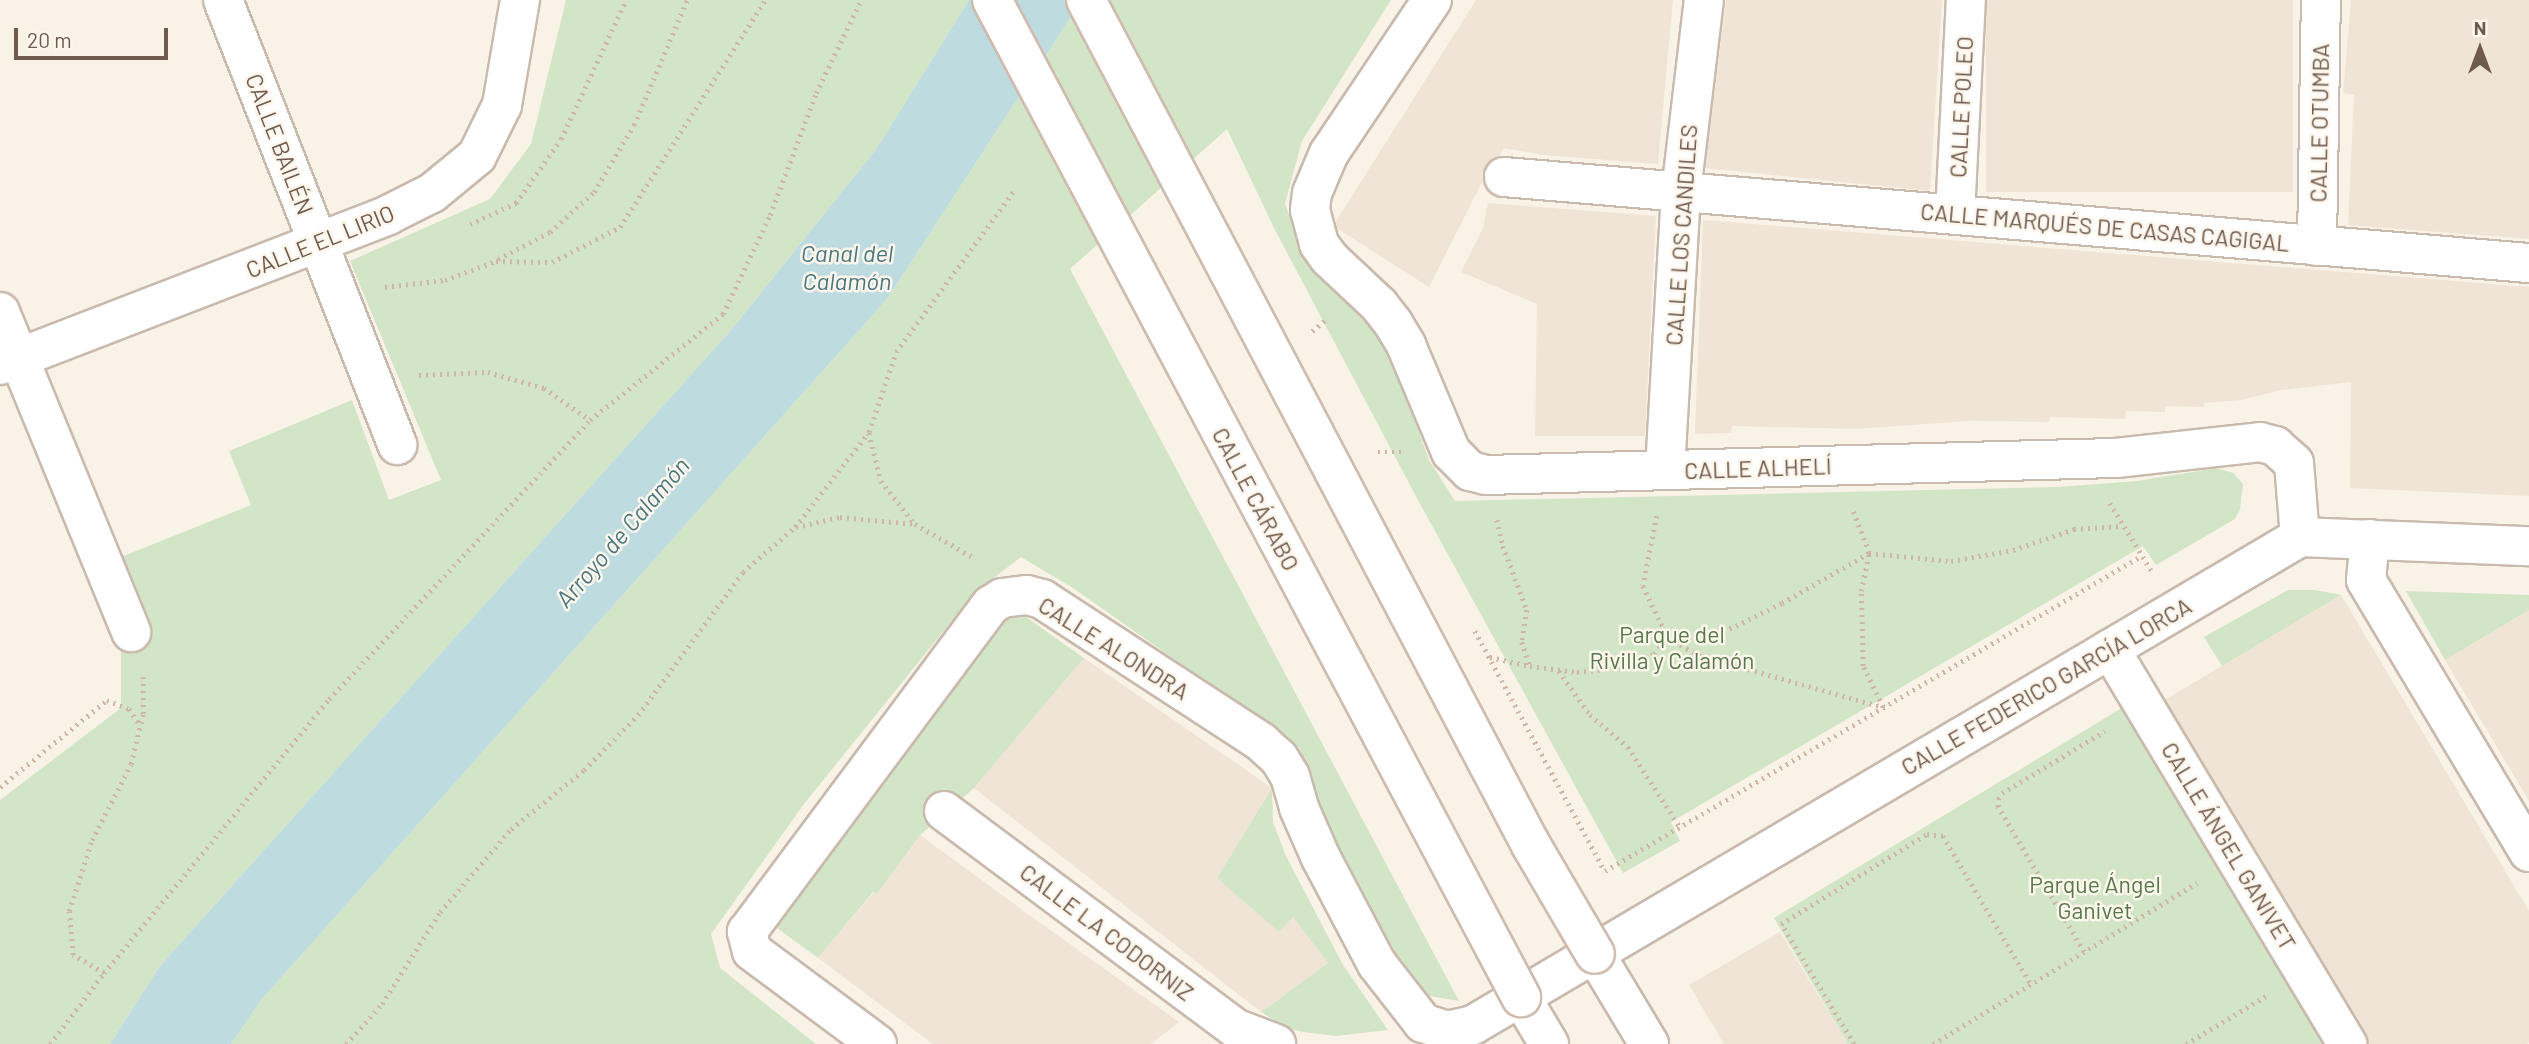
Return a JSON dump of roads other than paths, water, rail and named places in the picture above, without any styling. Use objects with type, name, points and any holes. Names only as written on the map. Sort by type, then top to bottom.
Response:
[{"type":"street","name":"CALLE BAILÉN","points":[[223,0],[397,445]]},
{"type":"street","name":"CALLE EL LIRIO","points":[[9,362],[388,215],[432,193],[477,156],[502,105],[520,0]]},
{"type":"street","name":"CALLE CÁRABO","points":[[992,0],[1521,997],[1549,1044]]},
{"type":"street","points":[[1086,0],[1531,845],[1649,1044]]},
{"type":"street","name":"CALLE ALHELÍ","points":[[1432,0],[1329,153],[1312,193],[1311,219],[1320,244],[1343,274],[1380,305],[1394,323],[1451,452],[1470,471],[1486,475],[2116,457],[2260,442],[2275,446],[2294,463],[2300,537]]},
{"type":"street","name":"CALLE LOS CANDILES","points":[[1665,470],[1681,192],[1704,0]]},
{"type":"street","name":"CALLE POLEO","points":[[1955,214],[1966,0]]},
{"type":"street","name":"CALLE OTUMBA","points":[[2317,246],[2321,0]]},
{"type":"street","name":"CALLE MARQUÉS DE CASAS CAGIGAL","points":[[1504,177],[2529,263]]},
{"type":"street","points":[[0,312],[9,362],[131,632]]},
{"type":"street","name":"CALLE FEDERICO GARCÍA LORCA","points":[[1521,997],[2300,537]]},
{"type":"street","points":[[2300,537],[2529,546]]},
{"type":"street","points":[[2370,539],[2366,580],[2529,852]]},
{"type":"street","name":"CALLE ALONDRA","points":[[877,1044],[752,951],[747,932],[991,605],[1014,595],[1041,599],[1261,742],[1279,758],[1290,776],[1299,808],[1321,858],[1353,922],[1377,964],[1415,1015],[1417,1036]]},
{"type":"street","name":"CALLE ÁNGEL GANIVET","points":[[2110,649],[2347,1044]]},
{"type":"street","name":"CALLE LA CODORNIZ","points":[[944,811],[1237,1029],[1276,1044]]},
{"type":"street","points":[[1417,1036],[1461,1030],[1521,997]]},
{"type":"water","name":"Canal del Calamón","points":[[969,0],[1082,0],[887,299],[262,999],[231,1044],[110,1044],[160,966],[732,329],[877,148]]},
{"type":"water label","name":"Arroyo de Calamón","points":[[622,532]]},
{"type":"park label","name":"Parque del Rivilla y Calamón","points":[[1672,647]]},
{"type":"park label","name":"Parque Ángel Ganivet","points":[[2095,897]]}]
